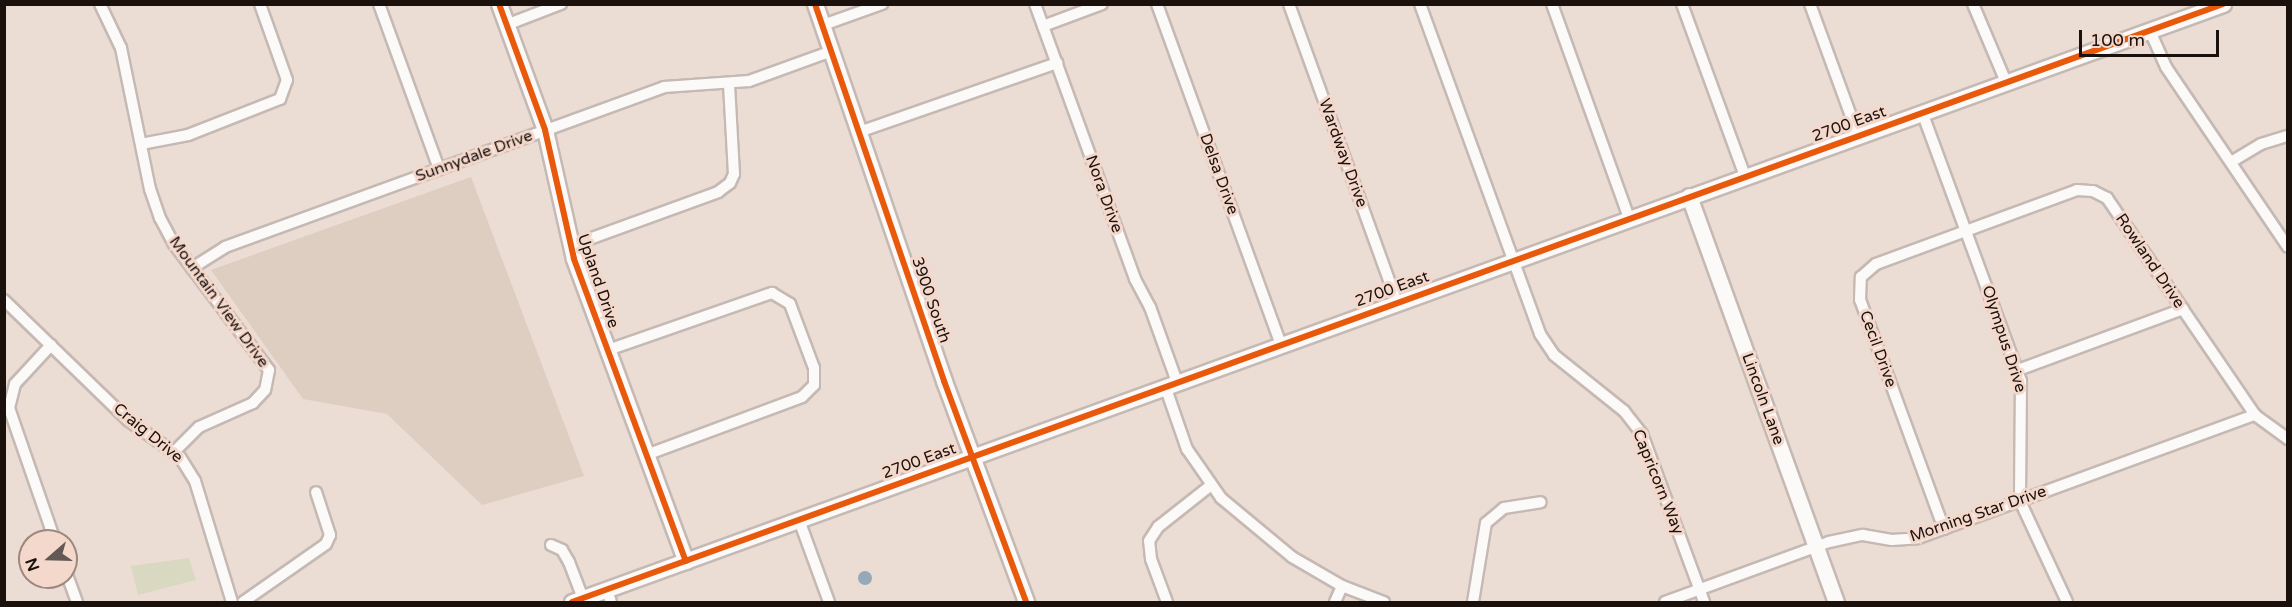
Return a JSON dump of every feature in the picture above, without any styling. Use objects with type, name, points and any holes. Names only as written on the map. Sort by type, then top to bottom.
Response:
[{"type":"street","name":"Mountain View Drive","points":[[100,4],[121,48],[141,144],[160,218],[192,268],[266,362],[270,375],[265,390],[253,403],[199,427],[175,451]]},
{"type":"street","points":[[141,144],[188,135],[280,99],[287,86],[260,4]]},
{"type":"street","points":[[379,4],[439,169]]},
{"type":"street","name":"Upland Drive","points":[[499,4],[545,130],[570,246],[686,561]]},
{"type":"street","points":[[506,25],[561,4]]},
{"type":"street","name":"3900 South","points":[[815,4],[972,456],[1026,603]]},
{"type":"street","points":[[823,26],[882,4]]},
{"type":"street","name":"Nora Drive","points":[[1035,4],[1135,279],[1150,307],[1171,384]]},
{"type":"street","points":[[1043,26],[1102,4]]},
{"type":"street","name":"Delsa Drive","points":[[1157,4],[1281,344]]},
{"type":"street","name":"Wardway Drive","points":[[1289,4],[1397,302]]},
{"type":"street","name":"Capricorn Way","points":[[1420,4],[1513,260],[1549,348],[1624,411],[1642,434],[1704,603]]},
{"type":"street","points":[[1552,4],[1629,218]]},
{"type":"street","points":[[1682,4],[1745,176]]},
{"type":"street","points":[[1810,4],[1858,135]]},
{"type":"street","points":[[1973,4],[2006,82]]},
{"type":"street","name":"2700 East","points":[[577,601],[609,596],[686,561],[972,456],[2223,4]]},
{"type":"street","points":[[2150,31],[2166,67],[2288,247]]},
{"type":"street","name":"Sunnydale Drive","points":[[192,268],[225,247],[664,87],[729,84],[771,74],[832,51]]},
{"type":"street","points":[[859,132],[1057,63]]},
{"type":"street","points":[[570,246],[718,192],[732,179],[729,84]]},
{"type":"street","name":"Olympus Drive","points":[[1922,112],[2018,370],[2024,394],[2020,501],[2067,603]]},
{"type":"street","points":[[2231,162],[2261,144],[2288,136]]},
{"type":"street","name":"Rowland Drive","points":[[1966,231],[2077,190],[2102,194],[2255,415],[2288,439]]},
{"type":"street","name":"Lincoln Lane","points":[[1689,196],[1836,603]]},
{"type":"street","name":"Cecil Drive","points":[[1944,529],[1860,300],[1858,286],[1871,266],[1966,231]]},
{"type":"street","points":[[608,350],[762,294],[781,296],[792,308],[814,368],[814,385],[802,397],[646,454]]},
{"type":"street","name":"Craig Drive","points":[[4,300],[129,421],[175,451],[195,481],[232,603]]},
{"type":"street","points":[[2018,370],[2183,309]]},
{"type":"street","points":[[51,345],[15,384],[9,408],[51,529]]},
{"type":"street","points":[[1171,384],[1187,449],[1210,486],[1260,534],[1342,586],[1384,603]]},
{"type":"street","name":"Morning Star Drive","points":[[1665,603],[1816,547],[1855,536],[1909,539],[1944,529],[2255,415]]},
{"type":"street","points":[[1167,603],[1151,558],[1149,541],[1158,527],[1210,486]]},
{"type":"street","points":[[243,603],[326,544],[330,535],[316,492]]},
{"type":"street","points":[[1473,603],[1486,523],[1504,508],[1541,502]]},
{"type":"street","points":[[799,520],[829,603]]},
{"type":"street","points":[[551,544],[562,550],[569,562],[577,601]]},
{"type":"street","points":[[1335,603],[1342,586]]},
{"type":"shaded area","points":[[471,177],[584,476],[482,505],[387,414],[303,399],[211,270]]},
{"type":"green space","points":[[189,558],[196,580],[138,595],[131,566]]},
{"type":"water","points":[[865,571],[870,573],[872,578],[870,583],[865,585],[860,583],[858,578],[860,573]]},
{"type":"cycle path","points":[[499,4],[545,130],[574,259],[686,561]]},
{"type":"cycle path","points":[[815,4],[944,381],[1026,602]]},
{"type":"cycle path","points":[[572,602],[2223,4]]}]
